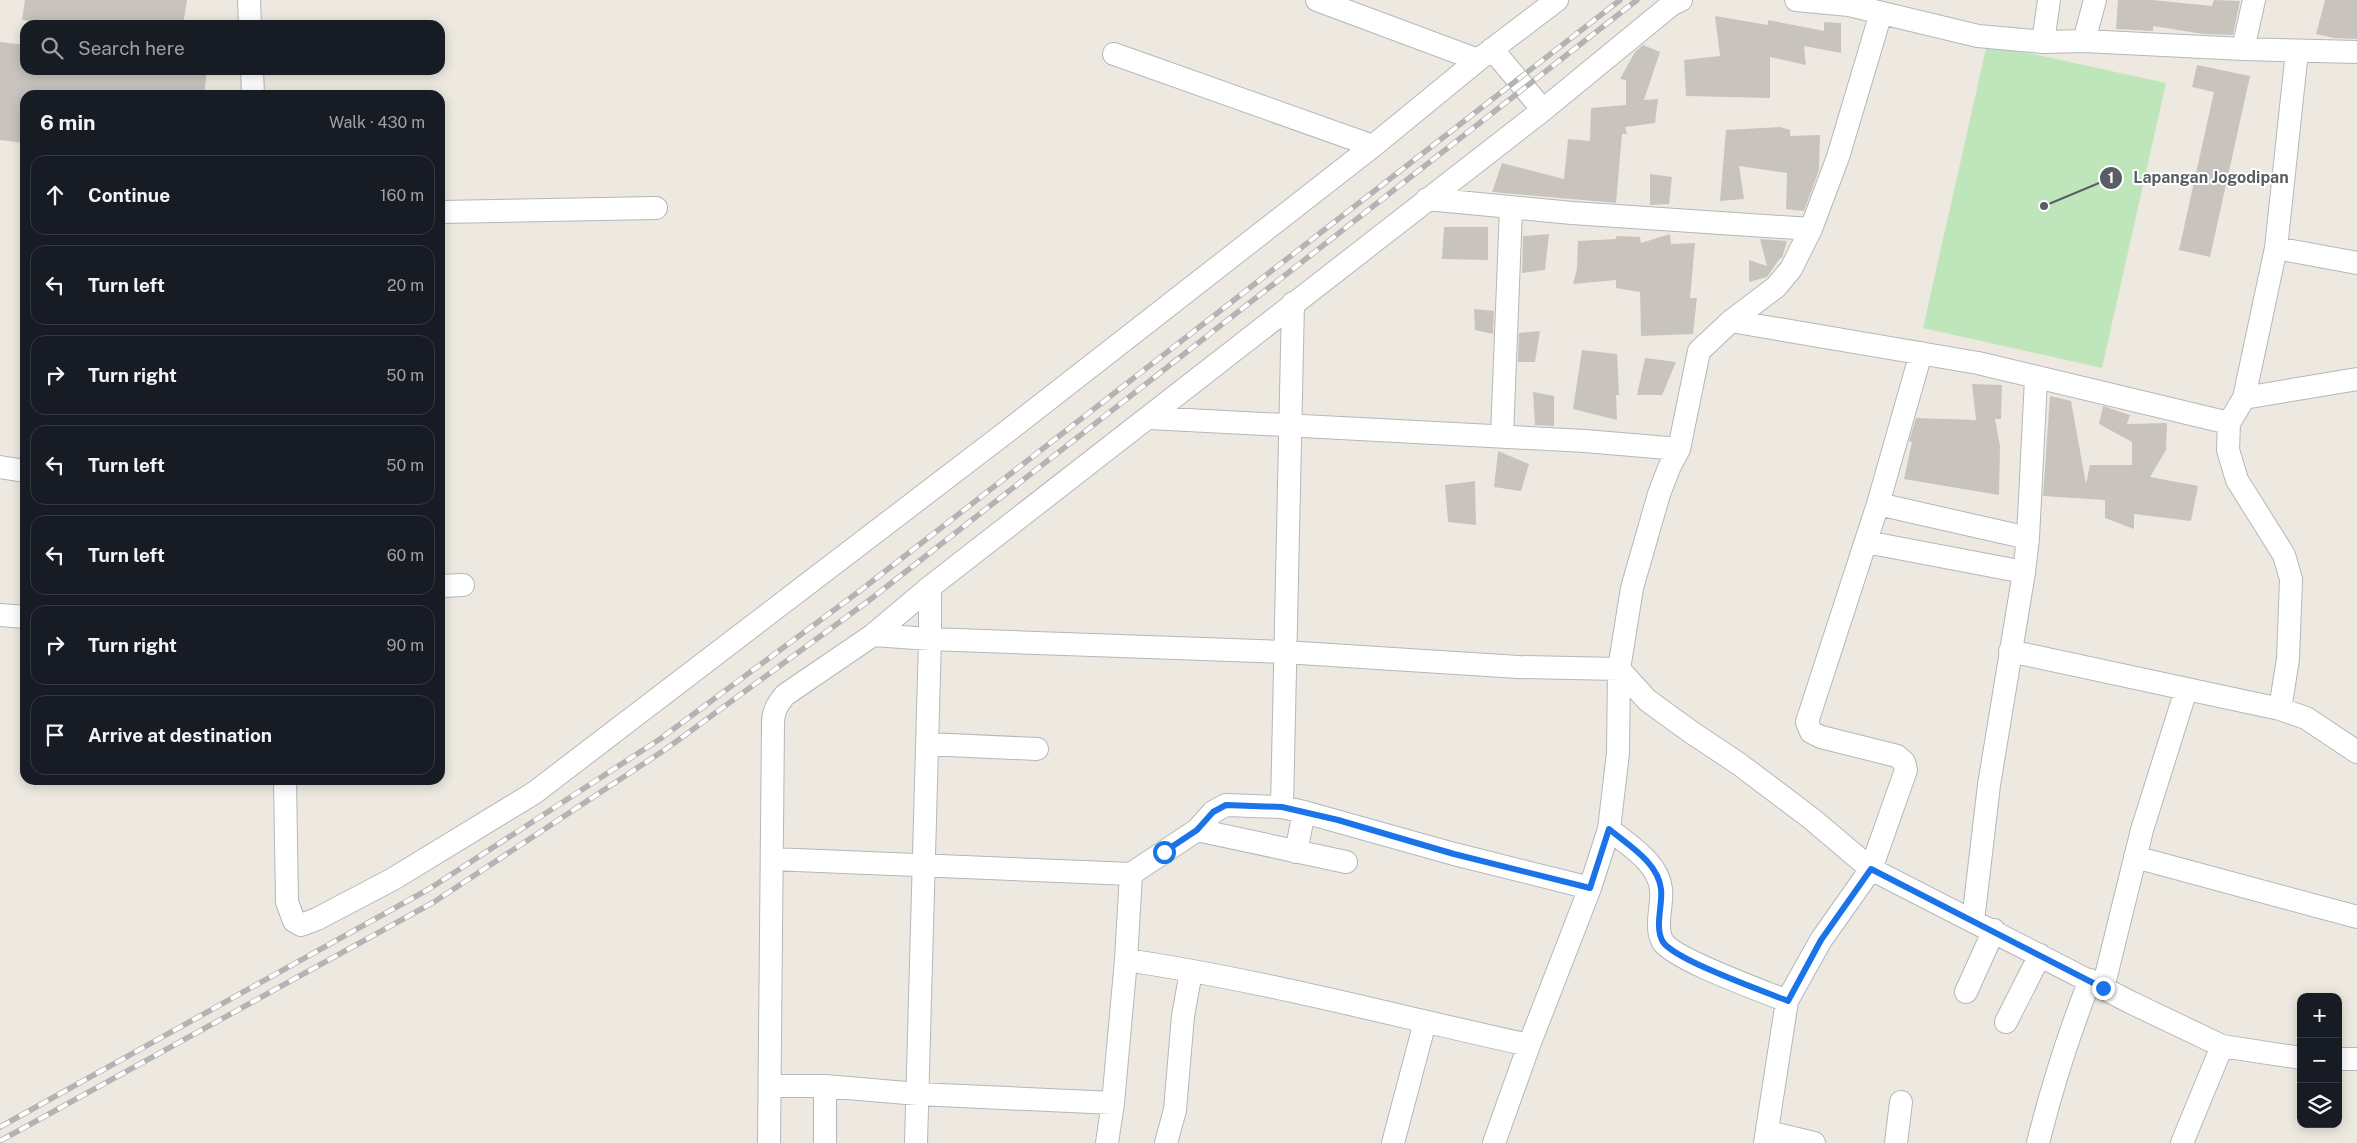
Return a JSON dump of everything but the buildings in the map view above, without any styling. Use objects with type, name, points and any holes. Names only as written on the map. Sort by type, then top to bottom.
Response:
[{"type":"street","points":[[248,0],[250,20]]},
{"type":"street","points":[[1317,0],[1485,54],[1543,110]]},
{"type":"street","points":[[285,785],[286,902],[294,920],[300,925],[317,919],[393,879],[534,793],[1009,430],[1373,146],[1485,54],[1557,0]]},
{"type":"street","points":[[769,1143],[773,713],[785,695],[873,635],[930,587],[1150,418],[1293,303],[1543,110],[1671,5],[1681,0]]},
{"type":"street","points":[[1796,0],[1848,5],[1960,33],[2042,42],[2084,41],[2297,52],[2357,52]]},
{"type":"street","points":[[2042,42],[2049,0]]},
{"type":"street","points":[[2084,41],[2095,0]]},
{"type":"street","points":[[2243,49],[2254,0]]},
{"type":"street","points":[[1494,1143],[1529,1045],[1590,888],[1609,829],[1618,753],[1619,669],[1632,588],[1659,494],[1679,449],[1699,351],[1731,321],[1776,287],[1791,269],[1811,229],[1838,157],[1881,14]]},
{"type":"street","points":[[2280,709],[2288,659],[2291,579],[2284,555],[2237,480],[2228,450],[2229,423],[2244,398],[2276,248],[2297,52]]},
{"type":"street","points":[[1114,54],[1373,146]]},
{"type":"street","points":[[252,75],[253,90]]},
{"type":"street","points":[[1427,199],[1511,208],[1811,229]]},
{"type":"street","points":[[445,212],[656,208]]},
{"type":"street","points":[[1502,436],[1511,208]]},
{"type":"street","points":[[2276,248],[2357,264]]},
{"type":"street","points":[[1282,807],[1293,303]]},
{"type":"street","points":[[1731,321],[1978,363],[2036,379],[2229,423]]},
{"type":"street","points":[[1814,1143],[1766,1137],[1788,1001],[1821,940],[1871,869],[1906,770],[1904,762],[1897,756],[1821,737],[1810,732],[1807,722],[1878,504],[1921,353]]},
{"type":"street","points":[[1973,921],[1989,785],[2028,538],[2036,379]]},
{"type":"street","points":[[2244,398],[2357,379]]},
{"type":"street","points":[[1150,418],[1502,436],[1679,449]]},
{"type":"street","points":[[0,467],[20,470]]},
{"type":"street","points":[[1878,504],[2028,538]]},
{"type":"street","points":[[1866,542],[2024,572]]},
{"type":"street","points":[[445,586],[463,585]]},
{"type":"street","points":[[916,1143],[930,587]]},
{"type":"street","points":[[0,615],[20,617]]},
{"type":"street","points":[[873,635],[930,639],[1284,652],[1518,667],[1619,669],[1647,700],[1739,764],[1812,819],[1871,869],[2222,1046],[2297,1057]]},
{"type":"street","points":[[2010,651],[2280,709],[2306,718],[2357,752]]},
{"type":"street","points":[[2038,1143],[2053,1083],[2069,1032],[2096,984],[2186,690]]},
{"type":"street","points":[[927,744],[1037,749]]},
{"type":"street","points":[[772,859],[1131,874],[1197,830],[1213,812],[1226,805],[1282,807],[1304,812],[1454,854],[1590,888]]},
{"type":"street","points":[[1296,852],[1304,812]]},
{"type":"street","points":[[1609,829],[1652,866],[1661,890],[1660,930],[1662,941],[1670,950],[1687,959],[1788,1001]]},
{"type":"street","points":[[1197,830],[1346,862]]},
{"type":"street","points":[[2136,857],[2357,917]]},
{"type":"street","points":[[1107,1143],[1113,1103],[1126,960],[1131,874]]},
{"type":"street","points":[[1966,992],[1994,930]]},
{"type":"street","points":[[2006,1022],[2040,955]]},
{"type":"street","points":[[1126,960],[1161,964],[1529,1045]]},
{"type":"street","points":[[1166,1143],[1175,1110],[1183,1016],[1191,972]]},
{"type":"street","points":[[1393,1143],[1425,1022]]},
{"type":"street","points":[[2182,1143],[2222,1046]]},
{"type":"street","points":[[2342,1059],[2357,1059]]},
{"type":"street","points":[[770,1086],[825,1086],[918,1094],[1113,1103]]},
{"type":"street","points":[[825,1086],[825,1143]]},
{"type":"street","points":[[1896,1143],[1901,1102]]},
{"type":"green space","points":[[1987,44],[2166,83],[2102,368],[1923,328]]},
{"type":"railway","points":[[0,1127],[429,889],[660,739],[861,590],[1620,0]]},
{"type":"railway","points":[[0,1141],[434,902],[666,749],[867,602],[1637,0]]},
{"type":"place","name":"Lapangan Jogodipan","points":[[2044,206]]},
{"type":"route","points":[[1164,852],[1197,830],[1213,812],[1226,805],[1282,807],[1338,820],[1454,854],[1590,888],[1609,829],[1652,866],[1658,877],[1661,890],[1660,930],[1662,941],[1670,950],[1687,959],[1788,1001],[1821,940],[1871,869],[1994,930],[2103,988]]}]
